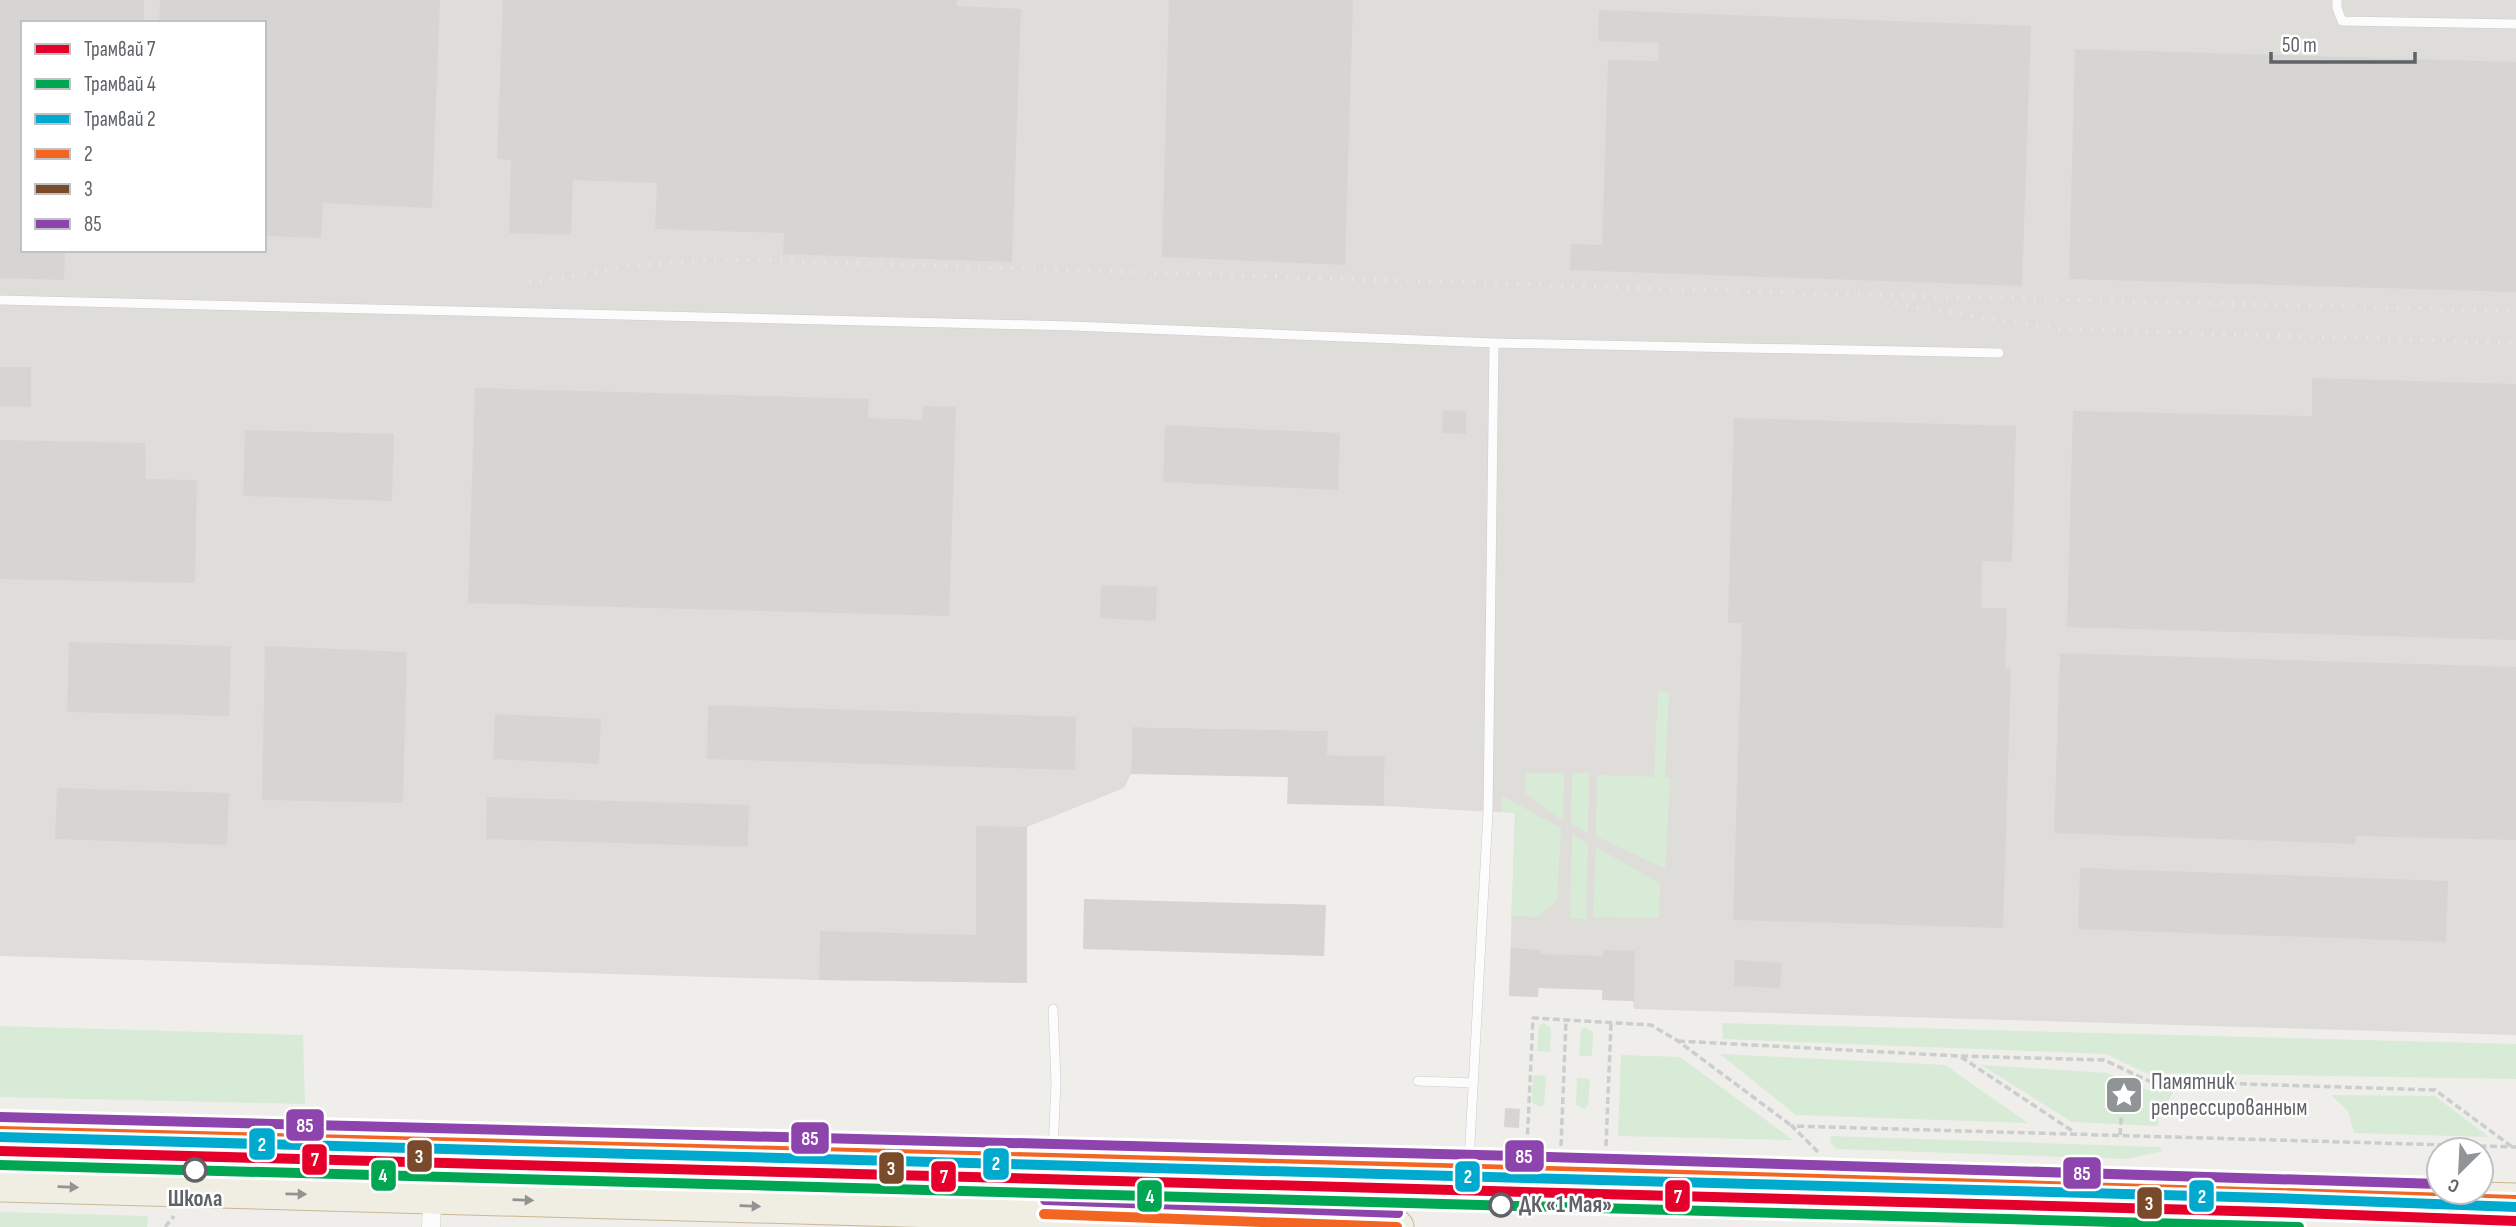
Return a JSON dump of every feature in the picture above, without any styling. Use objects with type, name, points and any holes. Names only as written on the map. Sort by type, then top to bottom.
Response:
[{"type":"highway","points":[[0,1131],[2516,1200]]},
{"type":"highway","points":[[0,1185],[432,1212],[1397,1227]]},
{"type":"street","points":[[432,1212],[435,1143]]},
{"type":"lane","points":[[2337,0],[2342,21],[2516,24]]},
{"type":"lane","points":[[0,300],[1073,326],[1494,343],[1999,354]]},
{"type":"lane","points":[[1468,1170],[1488,812],[1494,343]]},
{"type":"lane","points":[[1047,1221],[1056,1082],[1054,1009]]},
{"type":"lane","points":[[1418,1081],[1473,1083]]},
{"type":"path","points":[[1539,1146],[1527,1145],[1532,1018],[1651,1025],[1678,1041],[1792,1126],[1821,1156],[1808,1155]]},
{"type":"path","points":[[1561,1142],[1566,1020]]},
{"type":"path","points":[[1595,1148],[1606,1146],[1611,1023]]},
{"type":"path","points":[[1678,1041],[1959,1056],[2104,1060],[2149,1081],[2435,1090],[2514,1147]]},
{"type":"path","points":[[1959,1056],[2076,1133]]},
{"type":"path","points":[[2120,1135],[2122,1102]]},
{"type":"path","points":[[1792,1126],[2514,1147]]},
{"type":"path","points":[[1550,1146],[1572,1147]]},
{"type":"shaded area","points":[[0,0],[2516,0],[2516,1035],[1634,1009],[1633,1001],[1602,1000],[1602,990],[1539,988],[1538,997],[1509,996],[1515,813],[1384,806],[1385,756],[1327,755],[1327,731],[1132,727],[1131,774],[1124,788],[1027,827],[1027,983],[819,980],[0,956]]},
{"type":"green space","points":[[1658,691],[1669,692],[1665,777],[1670,778],[1665,869],[1596,836],[1597,775],[1654,777]]},
{"type":"green space","points":[[1526,773],[1564,773],[1563,821],[1525,793]]},
{"type":"green space","points":[[1572,773],[1589,773],[1588,833],[1571,824]]},
{"type":"green space","points":[[1502,796],[1561,828],[1557,900],[1537,917],[1511,916],[1516,813],[1501,812]]},
{"type":"green space","points":[[1572,834],[1588,843],[1586,919],[1570,918]]},
{"type":"green space","points":[[1596,847],[1660,884],[1659,918],[1593,917]]},
{"type":"green space","points":[[1543,1023],[1551,1028],[1550,1052],[1537,1051],[1539,1026]]},
{"type":"green space","points":[[1722,1023],[2516,1044],[2516,1079],[2146,1073],[2106,1054],[1723,1039]]},
{"type":"green space","points":[[0,1026],[303,1035],[305,1104],[0,1097]]},
{"type":"green space","points":[[1585,1027],[1593,1032],[1592,1056],[1579,1056],[1581,1030]]},
{"type":"green space","points":[[1720,1054],[1945,1065],[2028,1123],[1796,1115]]},
{"type":"green space","points":[[1621,1055],[1680,1057],[1793,1140],[1618,1136]]},
{"type":"green space","points":[[1981,1065],[2108,1073],[2148,1090],[2176,1088],[2159,1115],[2158,1126],[2072,1122]]},
{"type":"green space","points":[[1533,1075],[1546,1076],[1544,1104],[1540,1107],[1532,1102]]},
{"type":"green space","points":[[1577,1078],[1590,1079],[1588,1106],[1584,1109],[1576,1105]]},
{"type":"green space","points":[[2331,1095],[2435,1096],[2488,1136],[2354,1133],[2348,1111]]},
{"type":"green space","points":[[1831,1136],[2160,1147],[2162,1151],[2127,1159],[1836,1149],[1830,1142]]},
{"type":"green space","points":[[0,1212],[148,1216],[147,1227],[0,1227]]},
{"type":"building","points":[[0,0],[144,0],[144,21],[21,21],[21,252],[65,252],[64,280],[0,278]]},
{"type":"building","points":[[160,0],[440,0],[432,208],[323,203],[321,238],[266,236],[266,21],[159,21]]},
{"type":"building","points":[[503,0],[957,0],[957,6],[1021,9],[1012,262],[783,254],[784,233],[655,229],[657,183],[573,180],[571,235],[509,233],[511,160],[497,159]]},
{"type":"building","points":[[1169,0],[1353,0],[1345,265],[1162,257]]},
{"type":"building","points":[[1599,10],[2031,26],[2022,286],[1570,270],[1571,244],[1602,245],[1608,60],[1658,61],[1659,43],[1598,41]]},
{"type":"building","points":[[2075,49],[2516,62],[2516,292],[2069,279]]},
{"type":"building","points":[[0,367],[31,367],[31,407],[0,406]]},
{"type":"building","points":[[2312,378],[2516,384],[2516,640],[2067,627],[2073,411],[2312,416]]},
{"type":"building","points":[[475,388],[869,399],[868,418],[922,420],[923,406],[956,407],[949,616],[468,603]]},
{"type":"building","points":[[1443,410],[1466,411],[1466,434],[1442,433]]},
{"type":"building","points":[[1734,418],[2016,426],[2012,562],[1982,561],[1981,608],[2007,608],[2005,668],[2011,668],[2003,928],[1733,920],[1742,623],[1728,623]]},
{"type":"building","points":[[1165,425],[1340,433],[1338,490],[1163,482]]},
{"type":"building","points":[[245,430],[394,434],[392,501],[243,496]]},
{"type":"building","points":[[0,440],[145,443],[146,479],[197,480],[195,583],[0,579]]},
{"type":"building","points":[[1101,585],[1157,587],[1156,621],[1100,618]]},
{"type":"building","points":[[69,642],[231,646],[229,716],[67,712]]},
{"type":"building","points":[[265,646],[407,652],[403,803],[262,800]]},
{"type":"building","points":[[2060,653],[2516,667],[2516,840],[2356,836],[2355,844],[2054,833]]},
{"type":"building","points":[[708,705],[1076,717],[1075,770],[707,759]]},
{"type":"building","points":[[495,714],[601,719],[599,764],[493,759]]},
{"type":"building","points":[[1132,727],[1328,731],[1327,755],[1385,756],[1384,806],[1287,804],[1288,777],[1131,774]]},
{"type":"building","points":[[57,788],[229,793],[227,845],[55,839]]},
{"type":"building","points":[[487,797],[749,805],[748,847],[486,839]]},
{"type":"building","points":[[976,826],[1027,827],[1027,983],[819,980],[820,931],[976,935]]},
{"type":"building","points":[[2080,868],[2448,881],[2446,942],[2078,929]]},
{"type":"building","points":[[1084,899],[1326,905],[1324,956],[1083,949]]},
{"type":"building","points":[[1511,948],[1541,950],[1541,954],[1603,956],[1603,950],[1635,951],[1634,1001],[1602,1000],[1603,990],[1538,988],[1538,997],[1509,996]]},
{"type":"building","points":[[1735,960],[1782,963],[1780,988],[1734,986]]},
{"type":"building","points":[[1505,1108],[1520,1109],[1519,1128],[1504,1127]]},
{"type":"railway","points":[[529,283],[632,266],[718,259],[1830,294],[2516,311]]},
{"type":"railway","points":[[1895,304],[2058,329],[2516,343]]},
{"type":"tram line","name":"2","points":[[0,1137],[2272,1198],[2516,1207]]},
{"type":"tram line","name":"7","points":[[0,1151],[2272,1212],[2516,1221]]},
{"type":"tram line","name":"4","points":[[0,1165],[2299,1227]]},
{"type":"transit line","name":"85","points":[[0,1117],[1518,1156],[2425,1184]]},
{"type":"transit line","name":"2","points":[[0,1131],[1518,1170],[2516,1200]]},
{"type":"transit line","name":"3","points":[[0,1145],[1518,1184],[2516,1214]]},
{"type":"transit line","name":"85","points":[[1045,1200],[1398,1213]]},
{"type":"transit line","name":"2","points":[[1044,1214],[1397,1227]]},
{"type":"place","name":"Памятник репрессированным","points":[[2124,1095]]},
{"type":"place","name":"Школа","points":[[195,1170]]},
{"type":"place","name":"ДК «1 Мая»","points":[[1501,1205]]}]
